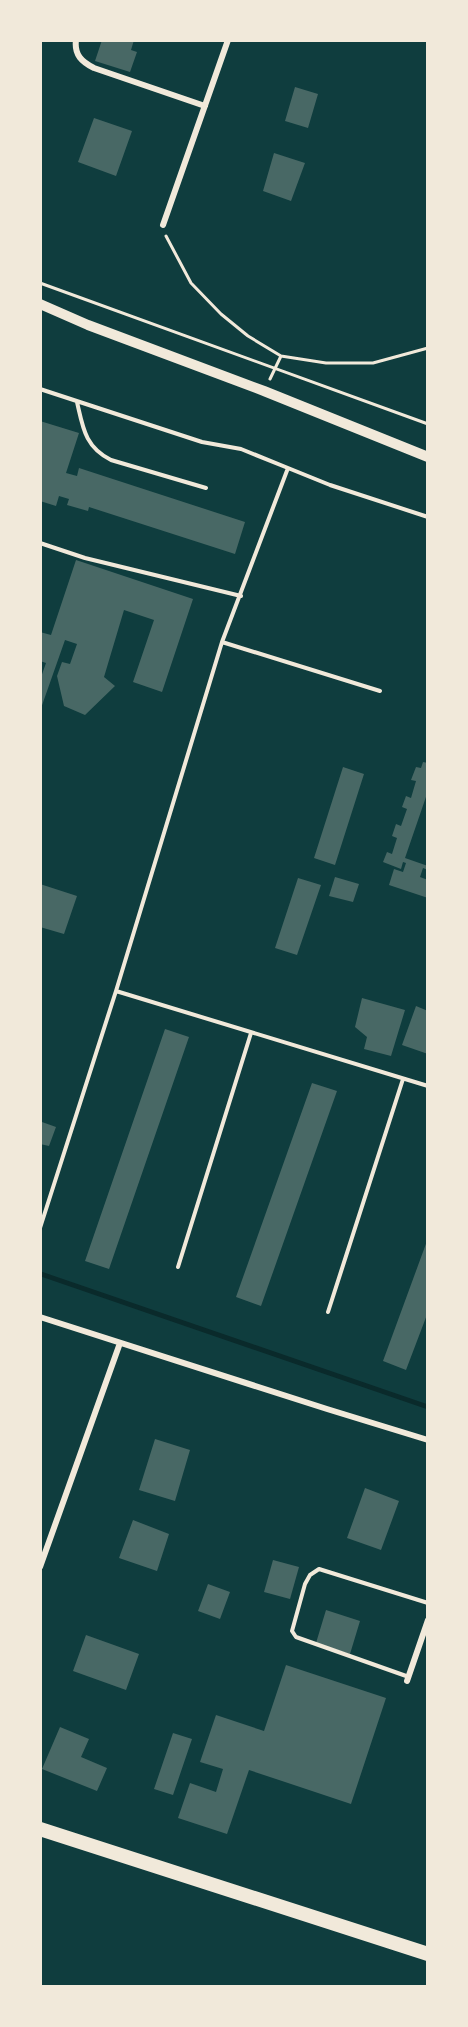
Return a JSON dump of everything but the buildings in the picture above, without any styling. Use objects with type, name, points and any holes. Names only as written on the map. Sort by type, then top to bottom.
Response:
[{"type":"highway","points":[[40,1829],[428,1954]]},
{"type":"main road","points":[[40,304],[88,325],[264,391],[428,457]]},
{"type":"main road","points":[[40,312],[88,325]]},
{"type":"street","points":[[76,40],[77,54],[83,62],[94,68],[205,106]]},
{"type":"street","points":[[163,225],[228,40]]},
{"type":"street","points":[[40,1317],[428,1440]]},
{"type":"street","points":[[40,1567],[120,1343]]},
{"type":"street","points":[[408,1679],[428,1620]]},
{"type":"lane","points":[[40,389],[202,442],[241,449],[330,484],[428,517]]},
{"type":"lane","points":[[77,402],[86,436],[101,455],[206,488]]},
{"type":"lane","points":[[40,1228],[116,991],[222,642],[288,468]]},
{"type":"lane","points":[[40,543],[85,558],[241,596]]},
{"type":"lane","points":[[222,642],[381,691]]},
{"type":"lane","points":[[116,991],[428,1086]]},
{"type":"lane","points":[[178,1267],[251,1033]]},
{"type":"lane","points":[[327,1312],[404,1078]]},
{"type":"lane","points":[[408,1679],[296,1637],[292,1631],[296,1614],[305,1584],[310,1575],[319,1569],[428,1604]]},
{"type":"path","points":[[163,225],[166,236],[191,283],[248,336],[281,357],[326,363],[373,363],[428,348]]},
{"type":"path","points":[[40,283],[428,424]]},
{"type":"path","points":[[264,391],[281,357]]},
{"type":"waterway","points":[[41,1274],[428,1407]]}]
